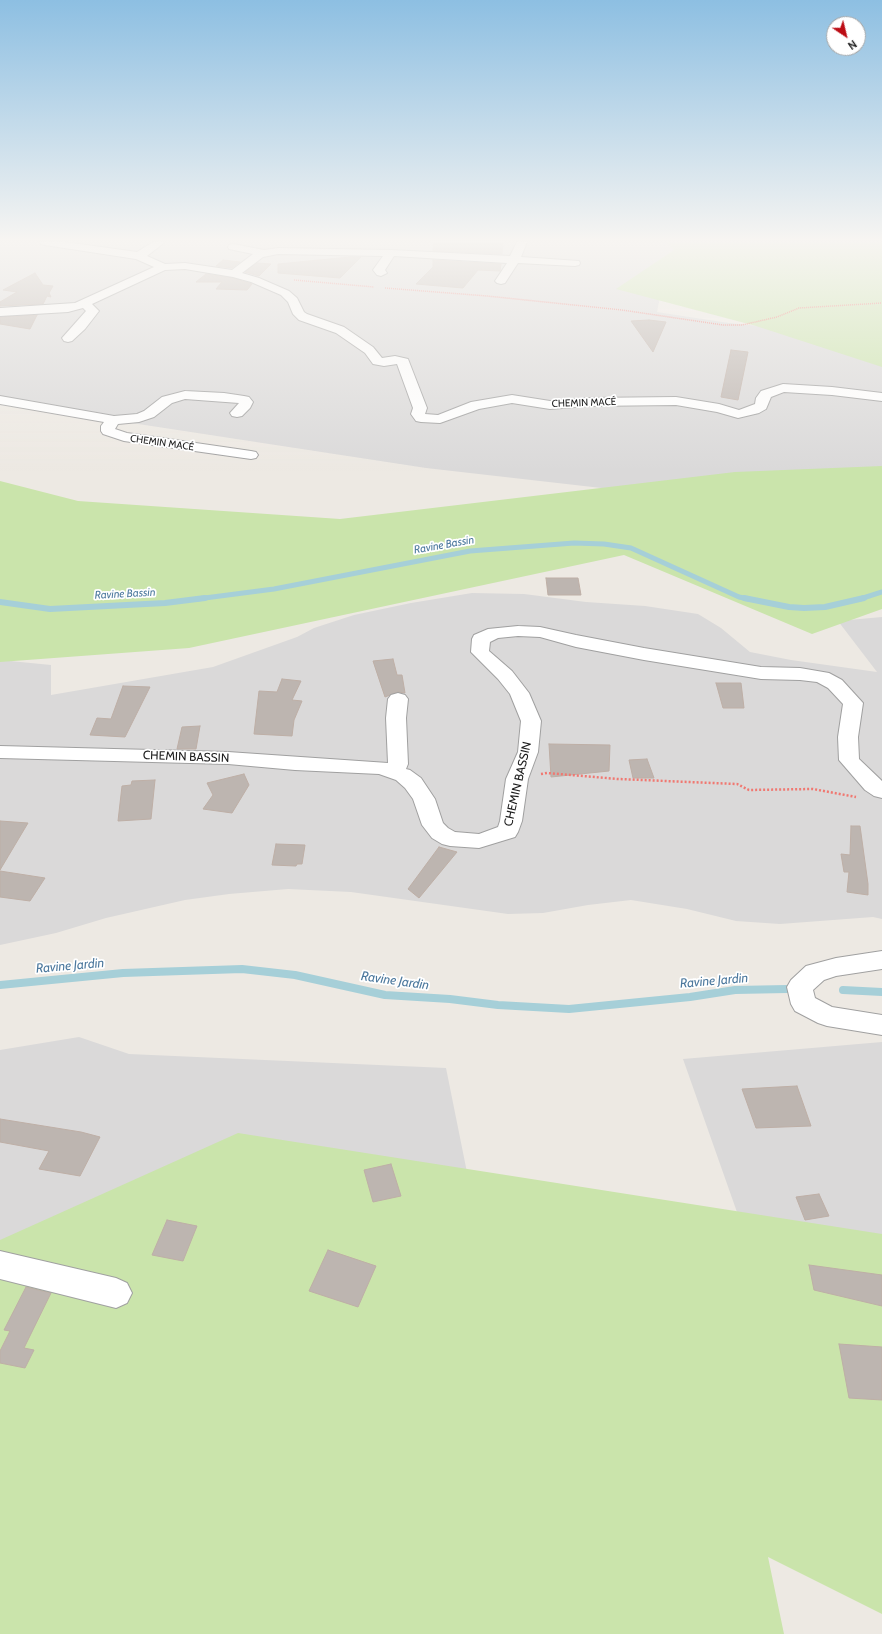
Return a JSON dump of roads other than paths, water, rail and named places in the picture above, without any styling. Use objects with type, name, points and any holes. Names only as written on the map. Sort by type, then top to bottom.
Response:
[{"type":"street","points":[[68,338],[87,318]]},
{"type":"street","name":"CHEMIN MACÉ","points":[[307,318],[340,330],[369,350],[378,362],[395,360],[403,362],[420,408],[418,414],[421,418],[440,419],[476,404],[512,400],[550,405],[649,400],[676,401],[719,408],[738,414],[754,410],[761,406],[762,398],[766,394],[783,388],[832,391],[882,397]]},
{"type":"street","points":[[0,400],[114,420],[139,418],[149,414],[167,400],[185,395],[224,397],[244,400],[246,402],[237,413]]},
{"type":"street","name":"CHEMIN MACÉ","points":[[114,420],[108,426],[108,431],[124,438],[251,455]]},
{"type":"street","name":"CHEMIN BASSIN","points":[[0,752],[228,758],[295,764],[381,768],[403,775],[413,783],[424,800],[433,825],[440,833],[450,839],[479,841],[507,832],[511,821],[517,779],[528,752],[531,721],[519,693],[505,675],[480,652],[480,639],[494,633],[518,631],[540,632],[576,641],[644,654],[761,674],[822,677],[836,684],[853,703],[848,737],[849,760],[873,785],[882,791]]},
{"type":"street","points":[[394,772],[398,764],[396,718],[398,699]]},
{"type":"street","points":[[882,960],[836,967],[815,973],[800,987],[804,1004],[826,1016],[882,1025]]},
{"type":"street","points":[[0,1265],[116,1293]]},
{"type":"waterway","name":"Ravine Bassin","points":[[197,599],[274,589],[470,551],[574,543],[604,544],[631,548],[739,597],[789,607],[825,607],[861,599]]},
{"type":"waterway","name":"Ravine Bassin","points":[[861,599],[882,592]]},
{"type":"waterway","name":"Ravine Bassin","points":[[197,599],[205,598]]},
{"type":"waterway","name":"Ravine Bassin","points":[[0,602],[50,609],[165,603],[197,599]]},
{"type":"waterway","name":"Ravine Jardin","points":[[0,985],[123,973],[242,969],[295,975],[385,995],[450,999],[498,1005],[569,1009],[690,997],[735,990],[787,989]]},
{"type":"waterway","name":"Ravine Jardin","points":[[843,990],[882,992]]}]
